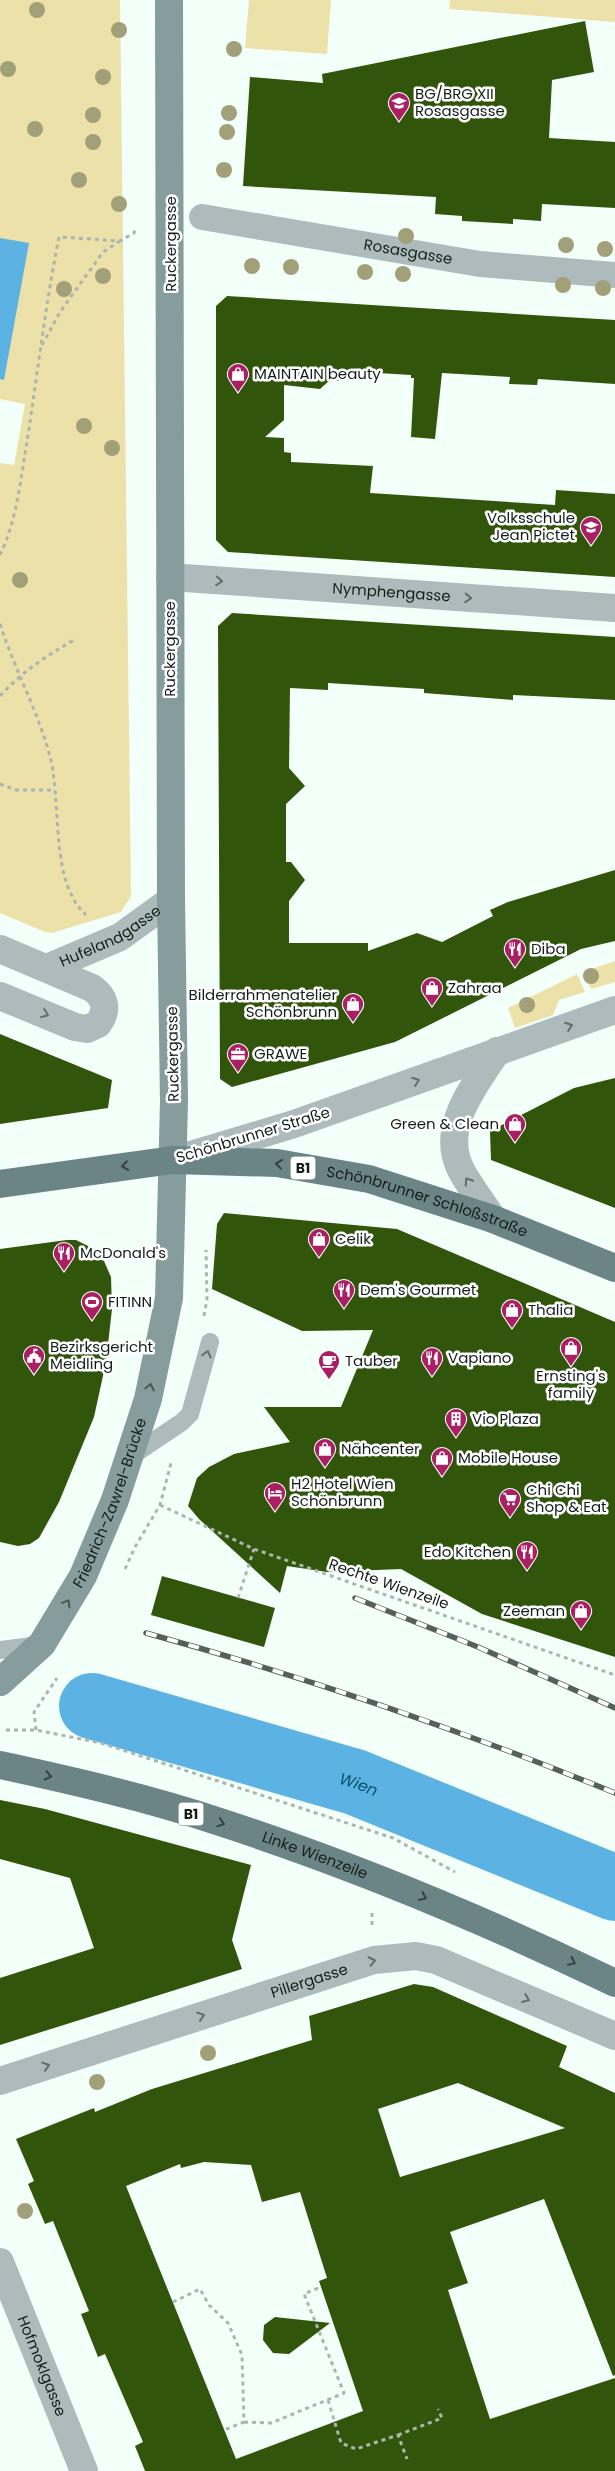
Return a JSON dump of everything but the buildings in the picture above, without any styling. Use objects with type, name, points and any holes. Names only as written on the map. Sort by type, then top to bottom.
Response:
[{"type":"main road","name":"Ruckergasse","points":[[169,0],[171,217],[171,900],[174,1101],[169,1298]]},
{"type":"main road","name":"Schönbrunner Straße","points":[[0,1184],[173,1160]]},
{"type":"main road","name":"Schönbrunner Schloßstraße","points":[[173,1160],[278,1163],[369,1179],[493,1219],[615,1268]]},
{"type":"main road","name":"Friedrich-Zawrel-Brücke","points":[[0,1682],[42,1644],[83,1576],[115,1500],[148,1400],[169,1298]]},
{"type":"main road","name":"Linke Wienzeile","points":[[0,1765],[124,1794],[228,1825],[378,1878],[547,1950],[615,1983]]},
{"type":"street","name":"Rosasgasse","points":[[202,217],[480,264],[615,275]]},
{"type":"street","name":"Nymphengasse","points":[[170,577],[615,608]]},
{"type":"street","name":"Hufelandgasse","points":[[47,968],[120,937],[145,921],[171,900]]},
{"type":"street","name":"Hufelandgasse","points":[[0,949],[92,988],[101,994],[105,1002],[105,1012],[98,1024],[86,1029],[75,1027],[0,996]]},
{"type":"street","name":"Schönbrunner Straße","points":[[173,1160],[294,1124],[615,1010]]},
{"type":"street","points":[[493,1219],[460,1169],[453,1140],[461,1108],[497,1051]]},
{"type":"street","name":"Pillergasse","points":[[0,2081],[374,1960],[416,1956],[436,1960],[615,2036]]},
{"type":"street","name":"Hofmoklgasse","points":[[0,2262],[84,2471]]},
{"type":"lane","points":[[130,1456],[182,1422],[190,1414],[210,1342]]},
{"type":"lane","points":[[0,1650],[42,1644]]},
{"type":"path","points":[[41,348],[60,312],[102,252],[134,233],[136,218],[171,217]]},
{"type":"path","points":[[0,555],[17,503],[47,297],[59,237],[120,241]]},
{"type":"path","points":[[0,624],[50,754],[64,872],[70,892],[83,912],[97,925],[120,937]]},
{"type":"path","points":[[0,696],[20,674],[74,640]]},
{"type":"path","points":[[0,784],[16,790],[54,790]]},
{"type":"path","name":"Rechte Wienzeile","points":[[160,1505],[254,1549],[615,1675]]},
{"type":"path","points":[[238,1598],[254,1549]]},
{"type":"path","points":[[0,1730],[36,1730],[101,1743],[393,1838]]},
{"type":"path","points":[[224,2430],[244,2422],[271,2423],[344,2393],[304,2294],[321,2287]]},
{"type":"path","points":[[173,2302],[200,2289],[209,2305],[228,2323],[242,2355],[244,2422]]},
{"type":"path","points":[[328,2400],[342,2442],[356,2449],[442,2418],[438,2409]]},
{"type":"path","points":[[398,2434],[407,2459]]},
{"type":"shaded area","points":[[0,0],[120,0],[131,896],[121,912],[52,933],[45,932],[0,913],[0,463],[14,465],[25,404],[0,399]]},
{"type":"shaded area","points":[[249,0],[331,0],[327,54],[245,48]]},
{"type":"shaded area","points":[[450,0],[615,0],[615,22],[449,9]]},
{"type":"shaded area","points":[[615,961],[615,982],[591,989],[583,972]]},
{"type":"shaded area","points":[[577,974],[585,992],[559,1000],[553,1015],[515,1028],[508,1008]]},
{"type":"water","points":[[0,238],[29,243],[4,380],[0,379]]},
{"type":"waterway","name":"Wien","points":[[92,1706],[355,1782],[615,1888]]},
{"type":"railway","points":[[355,1598],[478,1647],[615,1708]]},
{"type":"railway","points":[[146,1633],[324,1686],[383,1706],[441,1726],[615,1793]]},
{"type":"place","name":"BG/BRG XII Rosasgasse","points":[[399,122]]},
{"type":"place","name":"MAINTAIN beauty","points":[[238,393]]},
{"type":"place","name":"Volksschule Jean Pictet","points":[[591,546]]},
{"type":"place","name":"Diba","points":[[515,968]]},
{"type":"place","name":"Zahraa","points":[[432,1007]]},
{"type":"place","name":"Bilderrahmenatelier Schönbrunn","points":[[353,1023]]},
{"type":"place","name":"GRAWE","points":[[238,1073]]},
{"type":"place","name":"Green & Clean","points":[[515,1143]]},
{"type":"place","name":"Celik","points":[[319,1258]]},
{"type":"place","name":"McDonald's","points":[[64,1272]]},
{"type":"place","name":"Dem's Gourmet","points":[[344,1309]]},
{"type":"place","name":"FITINN","points":[[92,1321]]},
{"type":"place","name":"Thalia","points":[[512,1329]]},
{"type":"place","name":"Ernsting's family","points":[[571,1367]]},
{"type":"place","name":"Bezirksgericht Meidling","points":[[34,1375]]},
{"type":"place","name":"Vapiano","points":[[432,1377]]},
{"type":"place","name":"Tauber","points":[[329,1380]]},
{"type":"place","name":"Vio Plaza","points":[[456,1438]]},
{"type":"place","name":"Nähcenter","points":[[325,1468]]},
{"type":"place","name":"Mobile House","points":[[442,1477]]},
{"type":"place","name":"H2 Hotel Wien Schönbrunn","points":[[275,1512]]},
{"type":"place","name":"Chi Chi Shop & Eat","points":[[510,1518]]},
{"type":"place","name":"Edo Kitchen","points":[[527,1571]]},
{"type":"place","name":"Zeeman","points":[[581,1630]]}]
